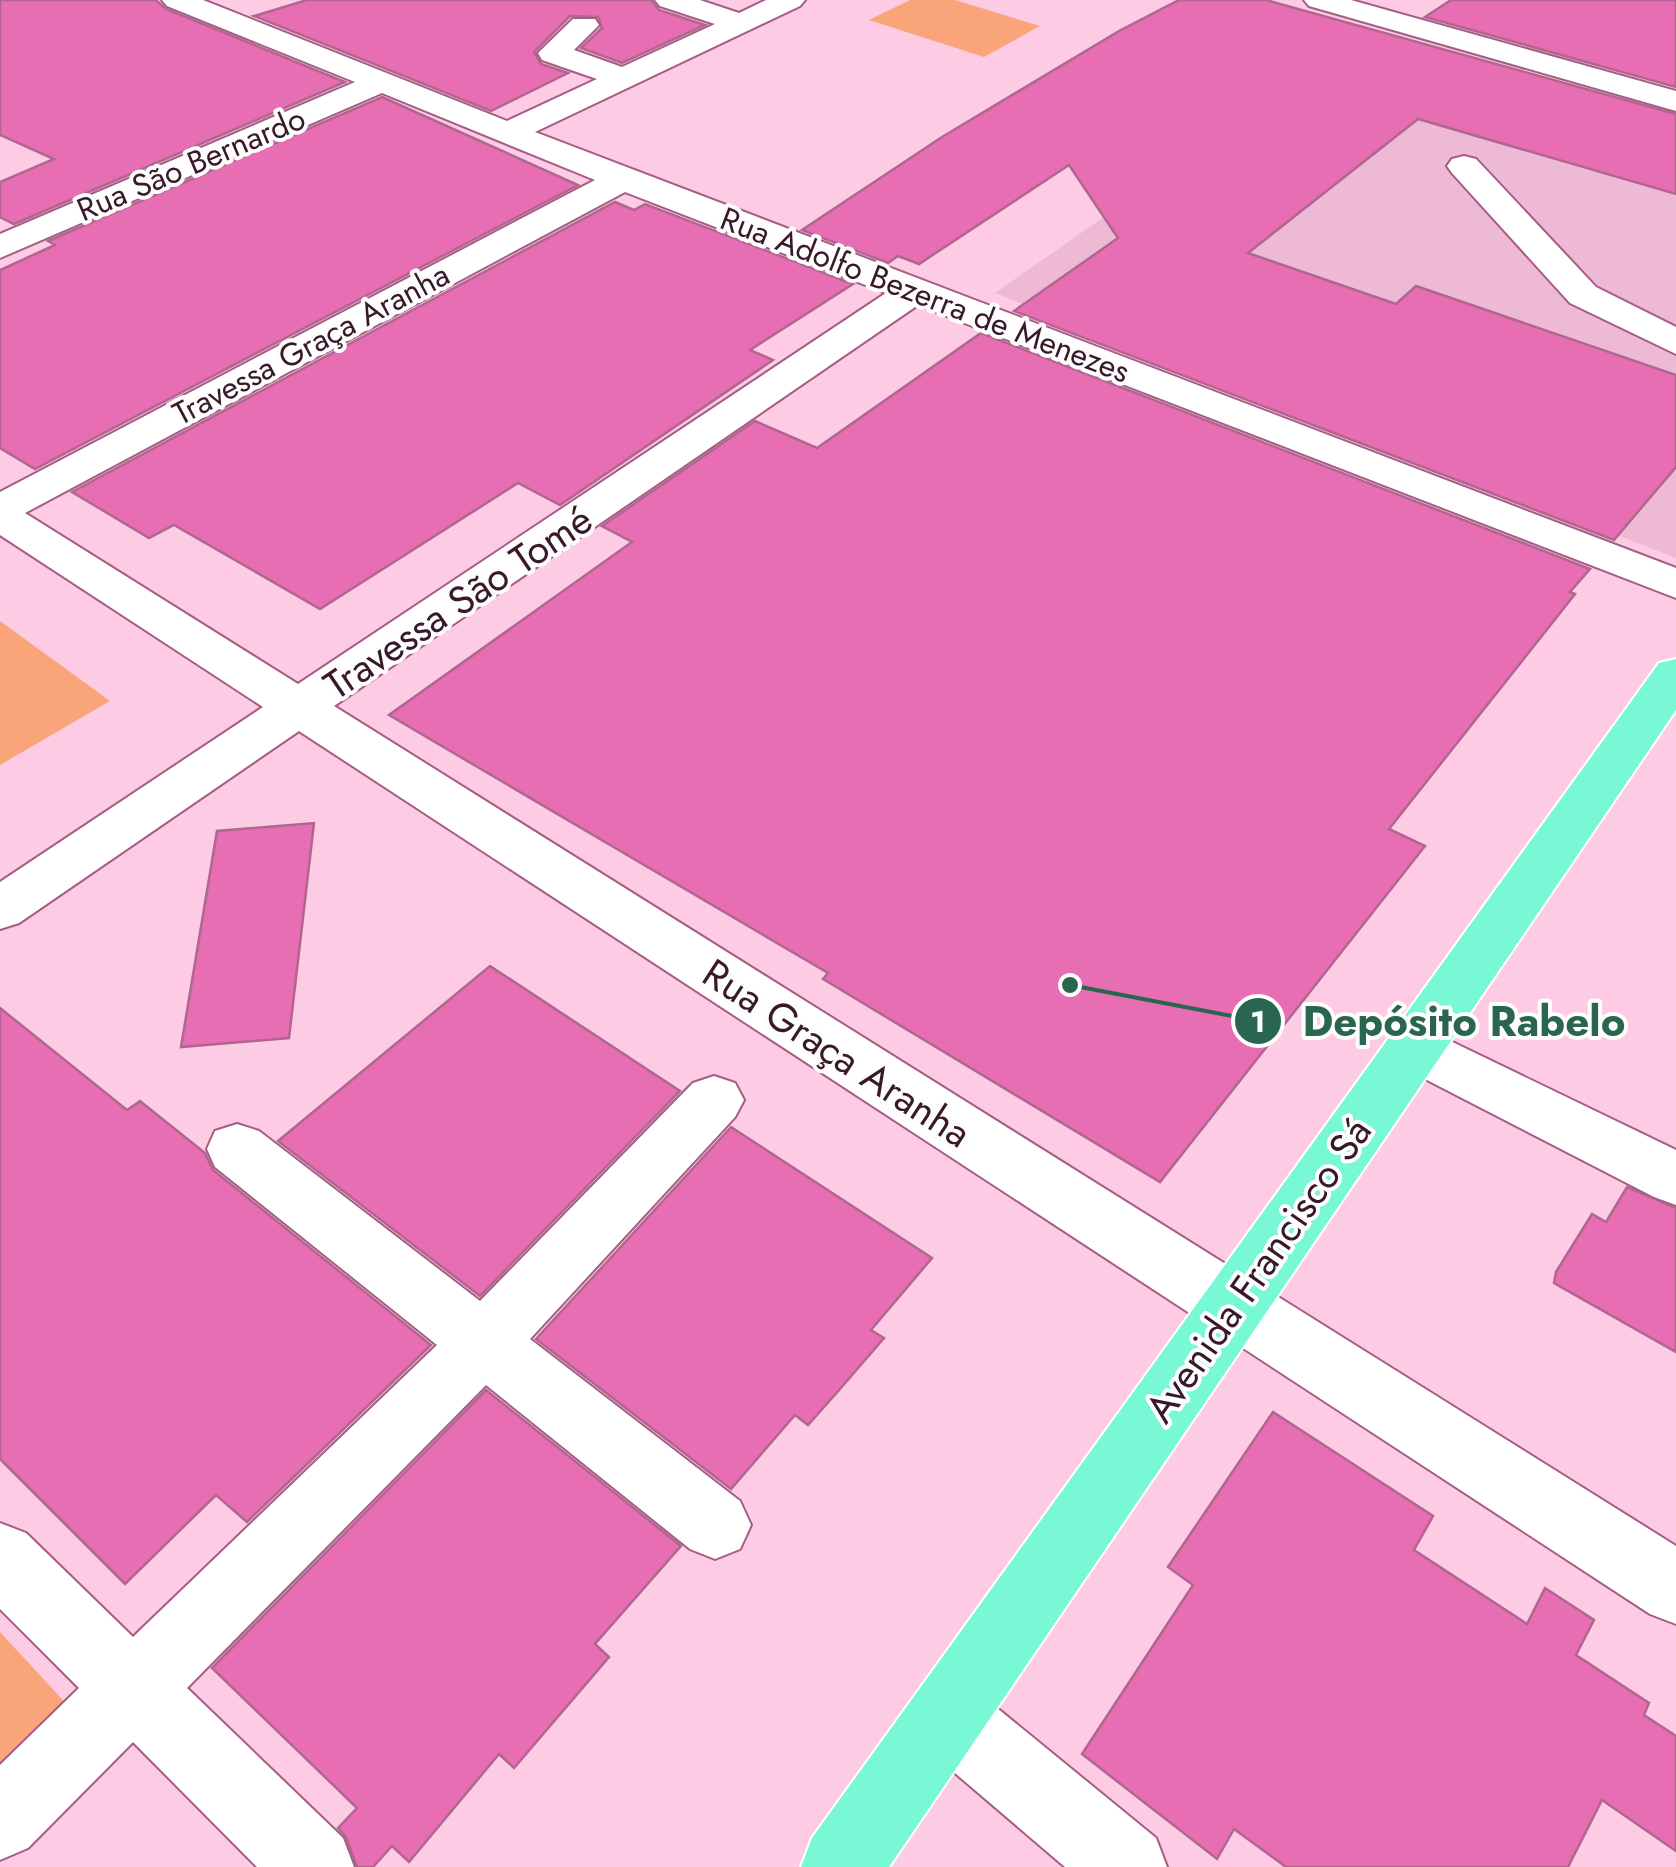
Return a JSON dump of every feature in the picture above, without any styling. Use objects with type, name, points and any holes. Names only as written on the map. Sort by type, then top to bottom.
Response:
[{"type":"main road","name":"Avenida Francisco Sá","points":[[841,1867],[1676,674]]},
{"type":"street","name":"Rua Adolfo Bezerra de Menezes","points":[[177,0],[623,179],[1676,584]]},
{"type":"street","points":[[670,0],[741,23]]},
{"type":"street","points":[[507,133],[790,0]]},
{"type":"street","points":[[1341,2],[1676,102]]},
{"type":"street","points":[[584,24],[553,53],[624,78]]},
{"type":"street","name":"Rua São Bernardo","points":[[0,247],[382,82]]},
{"type":"street","points":[[1464,166],[1583,295],[1676,342]]},
{"type":"street","name":"Travessa Graça Aranha","points":[[0,513],[623,179]]},
{"type":"street","name":"Travessa São Tomé","points":[[0,910],[914,291]]},
{"type":"street","name":"Rua Graça Aranha","points":[[0,513],[300,710],[1676,1588]]},
{"type":"street","points":[[1415,1047],[1676,1179]]},
{"type":"street","points":[[0,1820],[483,1344],[714,1100]]},
{"type":"street","points":[[237,1149],[715,1525]]},
{"type":"street","points":[[0,1558],[314,1867]]},
{"type":"street","points":[[948,1717],[1127,1867]]},
{"type":"shaded area","points":[[910,0],[955,0],[1040,26],[984,57],[869,20]]},
{"type":"shaded area","points":[[1357,40],[1676,128],[1676,558],[995,293]]},
{"type":"shaded area","points":[[0,621],[110,701],[0,765]]},
{"type":"shaded area","points":[[0,1632],[72,1710],[0,1779]]},
{"type":"building","points":[[0,0],[156,0],[166,9],[345,82],[14,224],[0,217],[0,182],[54,159],[0,135]]},
{"type":"building","points":[[307,0],[651,0],[659,10],[705,25],[622,63],[581,48],[602,28],[598,17],[570,16],[534,52],[541,64],[568,73],[491,111],[254,16]]},
{"type":"building","points":[[1179,0],[1266,0],[1676,114],[1676,194],[1418,119],[1248,253],[1396,304],[1416,286],[1676,375],[1676,467],[1614,540],[1014,311],[1118,238],[1069,165],[919,264],[898,256],[888,263],[802,230],[942,137],[1119,31]]},
{"type":"building","points":[[1451,0],[1676,0],[1676,87],[1425,17]]},
{"type":"building","points":[[382,97],[578,185],[35,469],[0,448],[0,270],[55,245],[48,241]]},
{"type":"building","points":[[615,202],[634,210],[645,204],[853,284],[750,350],[773,360],[560,505],[518,483],[320,609],[174,525],[149,538],[72,492]]},
{"type":"building","points":[[981,333],[1590,569],[1570,592],[1575,594],[1389,829],[1425,846],[1160,1182],[823,979],[828,973],[389,715],[632,542],[602,526],[755,421],[817,448]]},
{"type":"building","points":[[314,823],[289,1038],[181,1047],[217,831]]},
{"type":"building","points":[[490,966],[680,1091],[480,1296],[278,1141]]},
{"type":"building","points":[[0,1008],[127,1110],[140,1101],[205,1153],[213,1170],[431,1345],[247,1522],[216,1495],[125,1584],[0,1459]]},
{"type":"building","points":[[731,1127],[932,1258],[871,1330],[884,1338],[840,1389],[808,1425],[795,1415],[731,1489],[536,1339]]},
{"type":"building","points":[[1627,1187],[1676,1208],[1676,1352],[1554,1283],[1556,1272],[1592,1214],[1606,1222]]},
{"type":"building","points":[[486,1390],[681,1546],[595,1644],[609,1657],[514,1768],[499,1754],[409,1862],[392,1846],[373,1867],[357,1867],[346,1837],[338,1828],[357,1808],[212,1668]]},
{"type":"building","points":[[1273,1412],[1433,1516],[1414,1550],[1527,1624],[1545,1588],[1594,1620],[1576,1655],[1649,1703],[1644,1715],[1676,1736],[1676,1851],[1602,1800],[1568,1867],[1286,1867],[1234,1829],[1217,1859],[1082,1754],[1193,1585],[1168,1567]]},
{"type":"place","name":"Depósito Rabelo","points":[[1070,985]]}]
